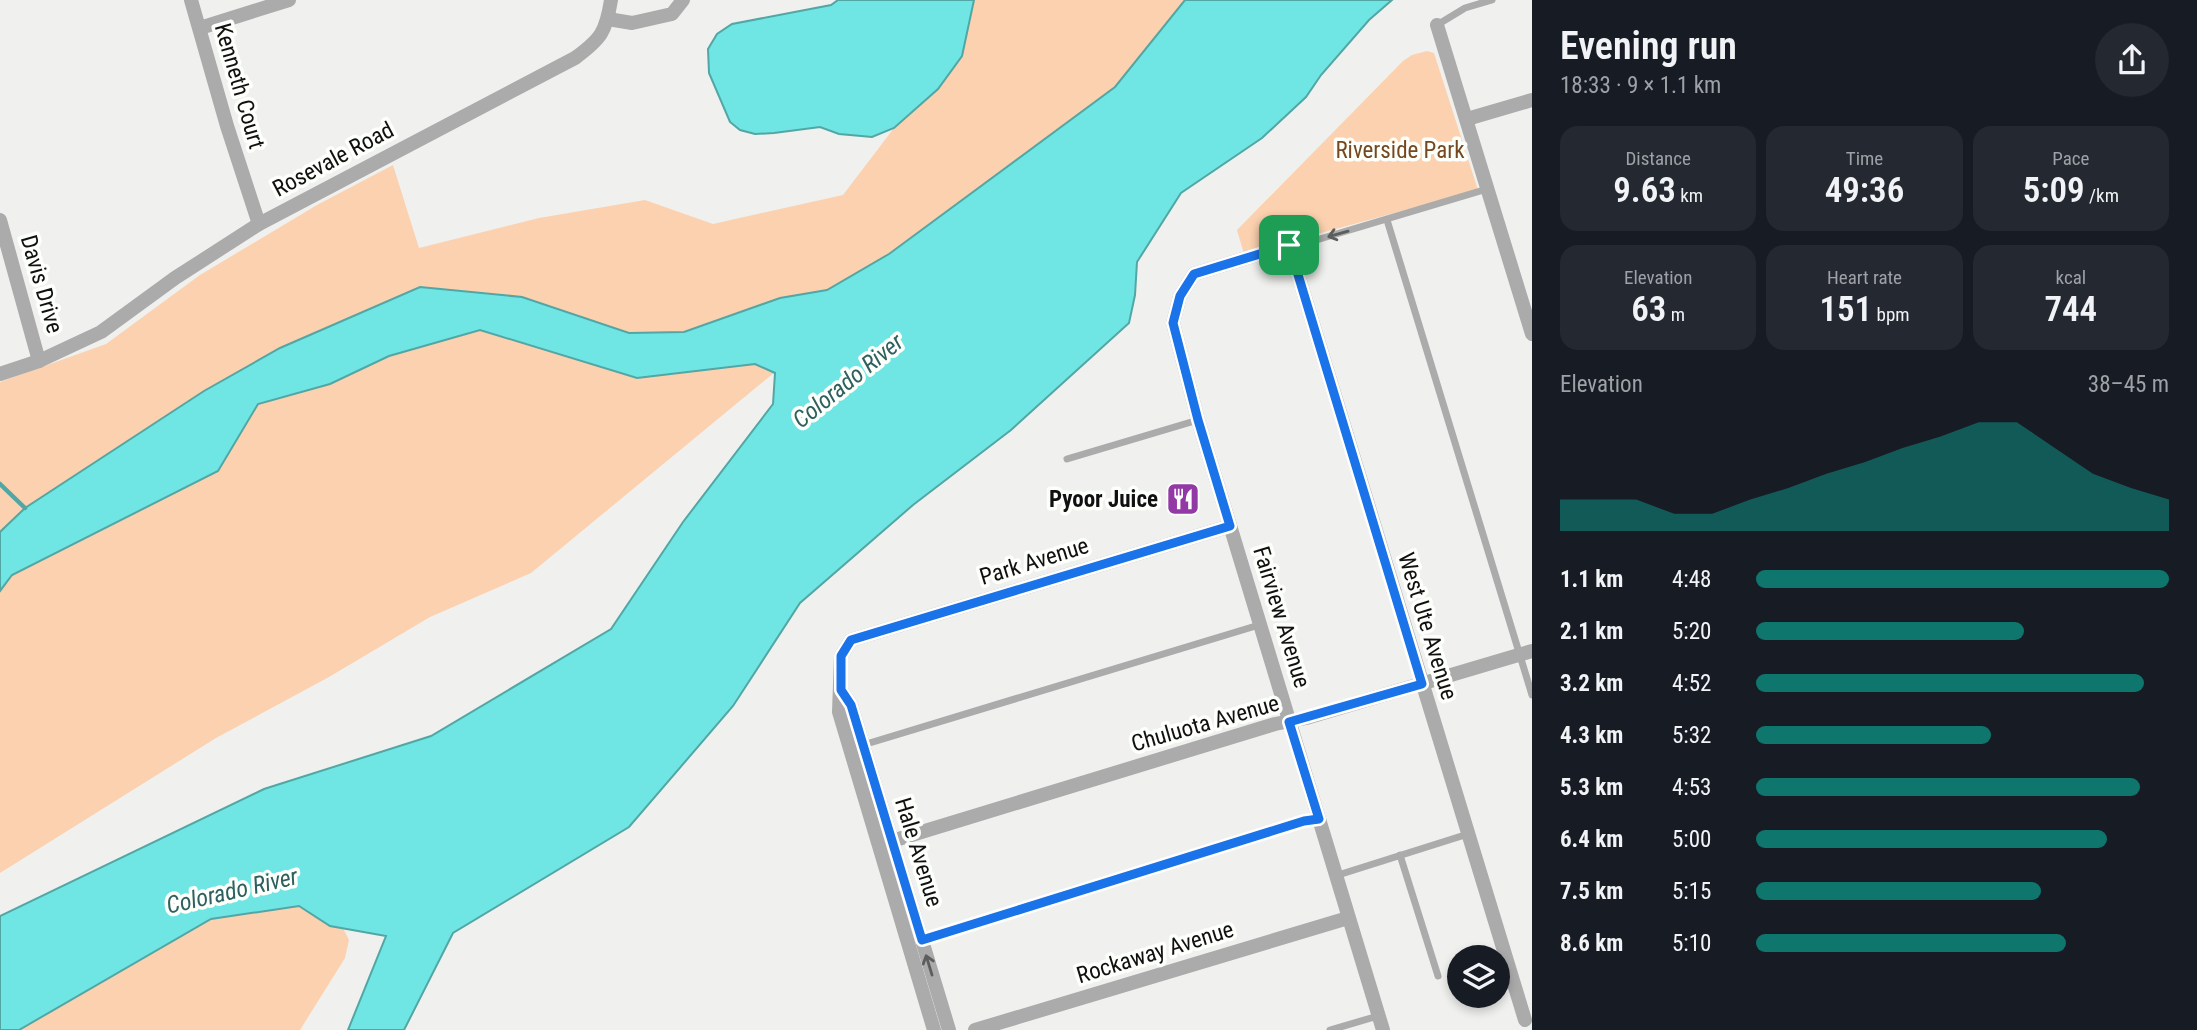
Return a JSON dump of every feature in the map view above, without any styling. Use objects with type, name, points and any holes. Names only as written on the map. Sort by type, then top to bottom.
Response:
[{"type":"street","name":"Kenneth Court","points":[[191,0],[227,126],[259,223]]},
{"type":"street","points":[[200,29],[289,0]]},
{"type":"street","points":[[611,0],[608,19],[632,23],[672,14],[683,0]]},
{"type":"street","name":"Rosevale Road","points":[[0,374],[39,361],[101,332],[175,278],[259,223],[575,58],[598,41],[608,19]]},
{"type":"street","points":[[1437,25],[1532,334]]},
{"type":"street","points":[[1467,119],[1532,100]]},
{"type":"street","name":"Davis Drive","points":[[0,220],[39,361]]},
{"type":"street","name":"Fairview Avenue","points":[[1289,245],[1194,274],[1180,296],[1173,323],[1198,420],[1381,1023]]},
{"type":"street","name":"West Ute Avenue","points":[[1289,245],[1526,1020]]},
{"type":"street","name":"Park Avenue","points":[[851,640],[1230,526]]},
{"type":"street","name":"Hale Avenue","points":[[851,640],[841,656],[839,712],[934,1030]]},
{"type":"street","name":"Chuluota Avenue","points":[[892,841],[1275,724],[1527,653]]},
{"type":"street","name":"Hale Avenue","points":[[841,690],[851,705],[949,1030]]},
{"type":"street","name":"Rockaway Avenue","points":[[975,1030],[1348,918]]},
{"type":"lane","points":[[1437,25],[1465,8],[1492,0]]},
{"type":"lane","points":[[1289,245],[1308,243],[1488,189]]},
{"type":"lane","points":[[1387,220],[1527,653],[1532,695]]},
{"type":"lane","points":[[1067,460],[1198,420]]},
{"type":"lane","points":[[863,745],[1260,625]]},
{"type":"lane","points":[[922,940],[1304,821],[1319,819]]},
{"type":"lane","points":[[1335,876],[1468,834]]},
{"type":"lane","points":[[1400,855],[1438,976]]},
{"type":"lane","points":[[1330,1030],[1381,1023]]},
{"type":"green space","points":[[974,0],[1185,0],[1115,87],[889,254],[827,290],[780,298],[684,332],[629,333],[522,297],[280,348],[204,391],[25,508],[0,532],[0,382],[106,344],[200,275],[317,205],[393,165],[419,248],[539,218],[645,200],[713,224],[843,195],[894,128],[938,89],[962,56]]},
{"type":"green space","name":"Riverside Park","points":[[1427,51],[1434,53],[1478,190],[1244,254],[1237,230],[1403,61]]},
{"type":"green space","points":[[480,330],[637,378],[755,364],[775,372],[531,573],[430,617],[329,677],[216,738],[0,873],[0,591],[11,575],[218,471],[258,404],[330,384],[389,356]]},
{"type":"green space","points":[[299,906],[330,926],[343,928],[349,940],[345,958],[300,1030],[19,1030],[211,919]]},
{"type":"water","points":[[838,0],[974,0],[962,56],[938,89],[894,128],[872,137],[839,134],[820,127],[755,134],[740,130],[730,122],[709,73],[708,49],[717,34],[732,24],[831,5]]},
{"type":"water","name":"Colorado River","points":[[1185,0],[1392,0],[1369,20],[1321,75],[1306,97],[1262,138],[1181,193],[1137,262],[1135,295],[1129,323],[1011,430],[913,505],[800,603],[733,706],[629,827],[453,933],[404,1030],[348,1030],[386,936],[330,926],[299,906],[211,919],[19,1030],[0,1030],[0,916],[264,789],[431,736],[611,629],[683,522],[773,404],[775,373],[755,364],[637,378],[480,330],[389,356],[330,384],[258,404],[218,471],[12,575],[0,591],[0,532],[25,508],[204,391],[280,348],[420,287],[522,297],[629,333],[684,332],[780,298],[827,290],[889,254],[1115,87]]},
{"type":"waterway","points":[[0,484],[25,508]]},
{"type":"place","name":"Pyoor Juice","points":[[1183,499]]},
{"type":"route","points":[[1289,245],[1422,684],[1289,722],[1319,819],[1304,821],[922,940],[851,705],[841,690],[841,656],[851,640],[1230,526],[1198,420],[1173,323],[1180,296],[1194,274],[1289,245]]}]
